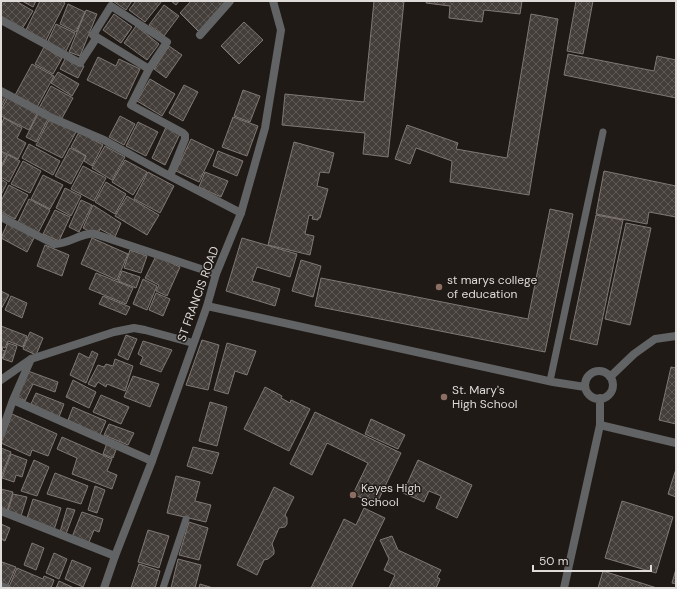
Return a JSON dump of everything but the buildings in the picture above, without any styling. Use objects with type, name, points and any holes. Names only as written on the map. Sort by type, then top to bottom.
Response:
[{"type":"street","points":[[200,35],[230,1]]},
{"type":"street","name":"ST FRANCIS ROAD","points":[[104,588],[114,556],[152,461],[207,306],[216,274],[241,212],[265,128],[281,30],[273,1]]},
{"type":"street","points":[[149,69],[93,35],[111,6],[167,42],[149,69],[131,105],[183,133],[185,136],[170,176]]},
{"type":"street","points":[[1,20],[80,63],[97,37]]},
{"type":"street","points":[[1,92],[52,118],[104,140],[241,212]]},
{"type":"street","points":[[1,217],[54,244],[61,244],[89,234],[95,234],[216,274]]},
{"type":"street","points":[[207,306],[550,381],[586,387]]},
{"type":"street","points":[[1,380],[31,359],[114,332],[134,328],[193,343]]},
{"type":"street","points":[[610,377],[634,354],[655,339],[676,336]]},
{"type":"street","points":[[1,434],[13,400],[31,359]]},
{"type":"street","points":[[594,372],[603,372],[610,377],[612,390],[606,396],[600,398],[590,395],[586,387],[587,378],[594,372]]},
{"type":"street","points":[[564,588],[600,425],[600,398]]},
{"type":"street","points":[[13,400],[152,461]]},
{"type":"street","points":[[600,425],[676,443]]},
{"type":"street","points":[[1,511],[114,556]]},
{"type":"street","points":[[1,586],[6,588]]},
{"type":"lane","points":[[550,381],[602,132]]},
{"type":"lane","points":[[163,588],[186,519]]},
{"type":"place","name":"st marys college of education","points":[[439,287]]},
{"type":"place","name":"St. Mary's High School","points":[[444,397]]},
{"type":"place","name":"Keyes High School","points":[[353,495]]}]
